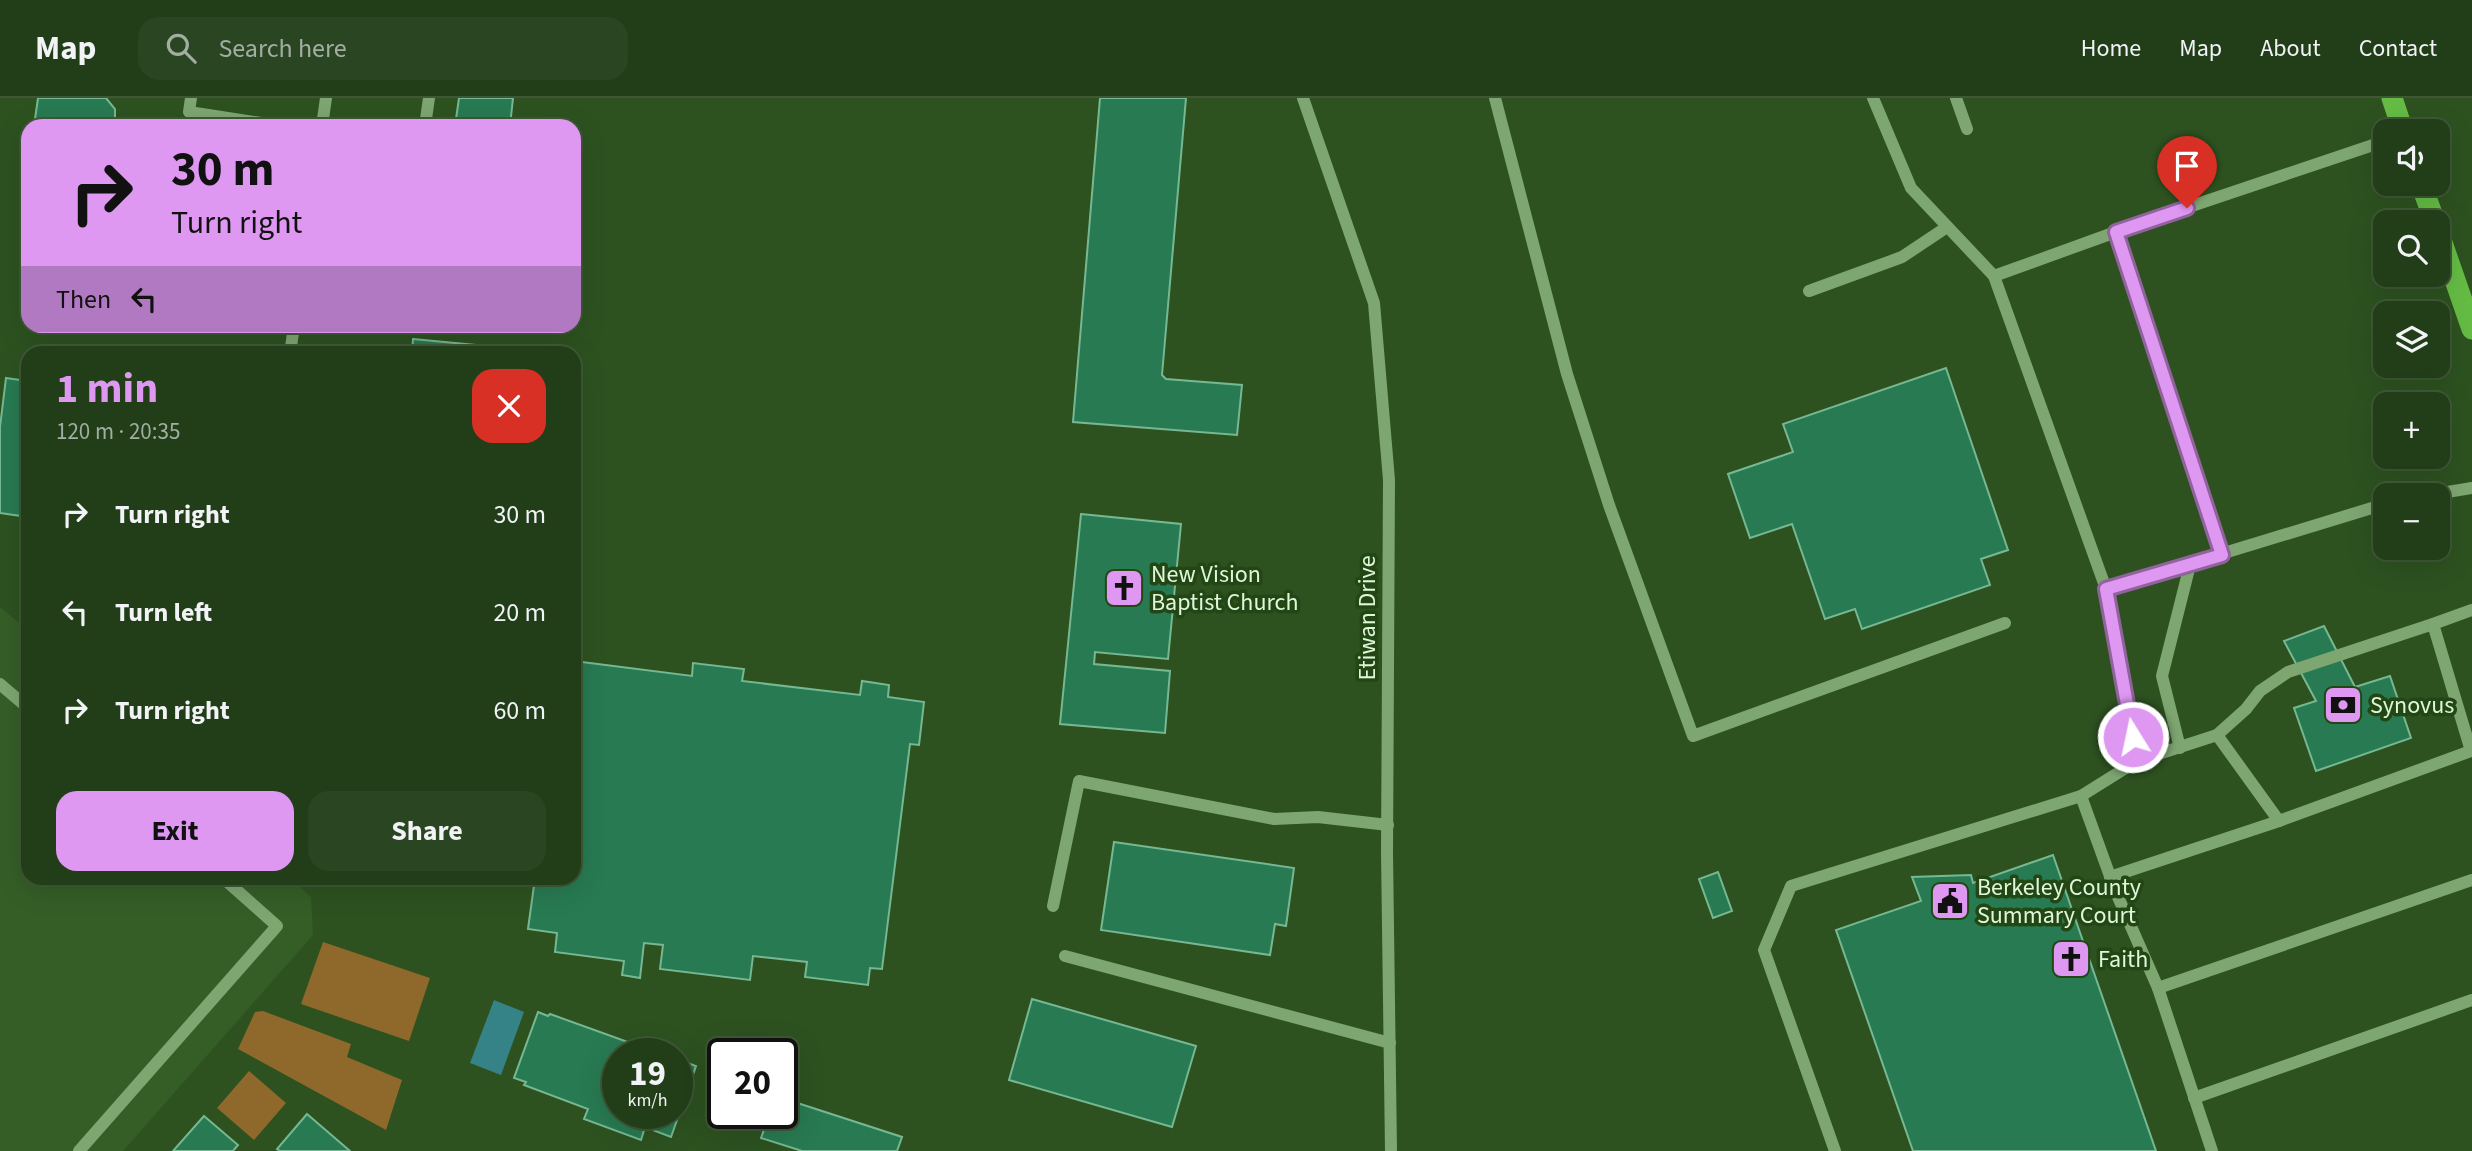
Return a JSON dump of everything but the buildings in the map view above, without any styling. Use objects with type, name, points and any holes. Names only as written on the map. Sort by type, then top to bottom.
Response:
[{"type":"highway","points":[[2392,98],[2399,119]]},
{"type":"highway","points":[[2450,266],[2472,329]]},
{"type":"street","points":[[191,98],[189,112],[235,119]]},
{"type":"street","points":[[323,119],[326,98]]},
{"type":"street","points":[[426,119],[429,98]]},
{"type":"street","name":"Etiwan Drive","points":[[1303,98],[1374,303],[1389,480],[1391,1151]]},
{"type":"street","points":[[1495,98],[1567,374],[1609,505],[1693,736],[2004,623]]},
{"type":"street","points":[[1872,98],[1911,188],[1994,276],[2106,589],[2137,761]]},
{"type":"street","points":[[1956,98],[1968,129]]},
{"type":"street","points":[[1994,276],[2373,145]]},
{"type":"street","points":[[1809,291],[1902,257],[1947,227]]},
{"type":"street","points":[[2116,232],[2222,555]]},
{"type":"street","points":[[2450,492],[2472,488]]},
{"type":"street","points":[[2106,589],[2373,508]]},
{"type":"street","points":[[2180,748],[2162,676],[2190,565]]},
{"type":"street","points":[[1835,1151],[1763,950],[1791,886],[2081,796],[2137,761],[2217,736],[2246,709],[2260,691],[2288,672],[2472,610]]},
{"type":"street","points":[[2110,877],[2279,821],[2472,752],[2433,624]]},
{"type":"street","points":[[0,684],[21,702]]},
{"type":"street","points":[[2217,736],[2279,821]]},
{"type":"street","points":[[1053,906],[1079,780],[1274,819],[1318,817],[1388,825]]},
{"type":"street","points":[[2081,796],[2110,877],[2158,988],[2212,1151]]},
{"type":"street","points":[[2158,988],[2472,880]]},
{"type":"street","points":[[79,1151],[277,926],[231,885]]},
{"type":"street","points":[[1065,956],[1390,1043]]},
{"type":"street","points":[[2194,1098],[2472,1000]]},
{"type":"shaded area","points":[[0,607],[21,624],[21,885],[298,885],[311,897],[313,935],[123,1151],[0,1151]]},
{"type":"shaded area","points":[[323,942],[430,978],[409,1041],[301,1004]]},
{"type":"shaded area","points":[[263,1011],[351,1044],[347,1057],[402,1080],[386,1130],[238,1049],[255,1012]]},
{"type":"shaded area","points":[[249,1071],[286,1103],[254,1140],[217,1108]]},
{"type":"water","points":[[494,1000],[524,1012],[501,1075],[470,1063]]},
{"type":"place","name":"New Vision Baptist Church","points":[[1124,588]]},
{"type":"place","name":"Synovus","points":[[2343,705]]},
{"type":"place","name":"Berkeley County Summary Court","points":[[1950,901]]},
{"type":"place","name":"Faith","points":[[2071,959]]},
{"type":"route","points":[[2133,737],[2106,589],[2222,555],[2116,232],[2187,208]]}]
